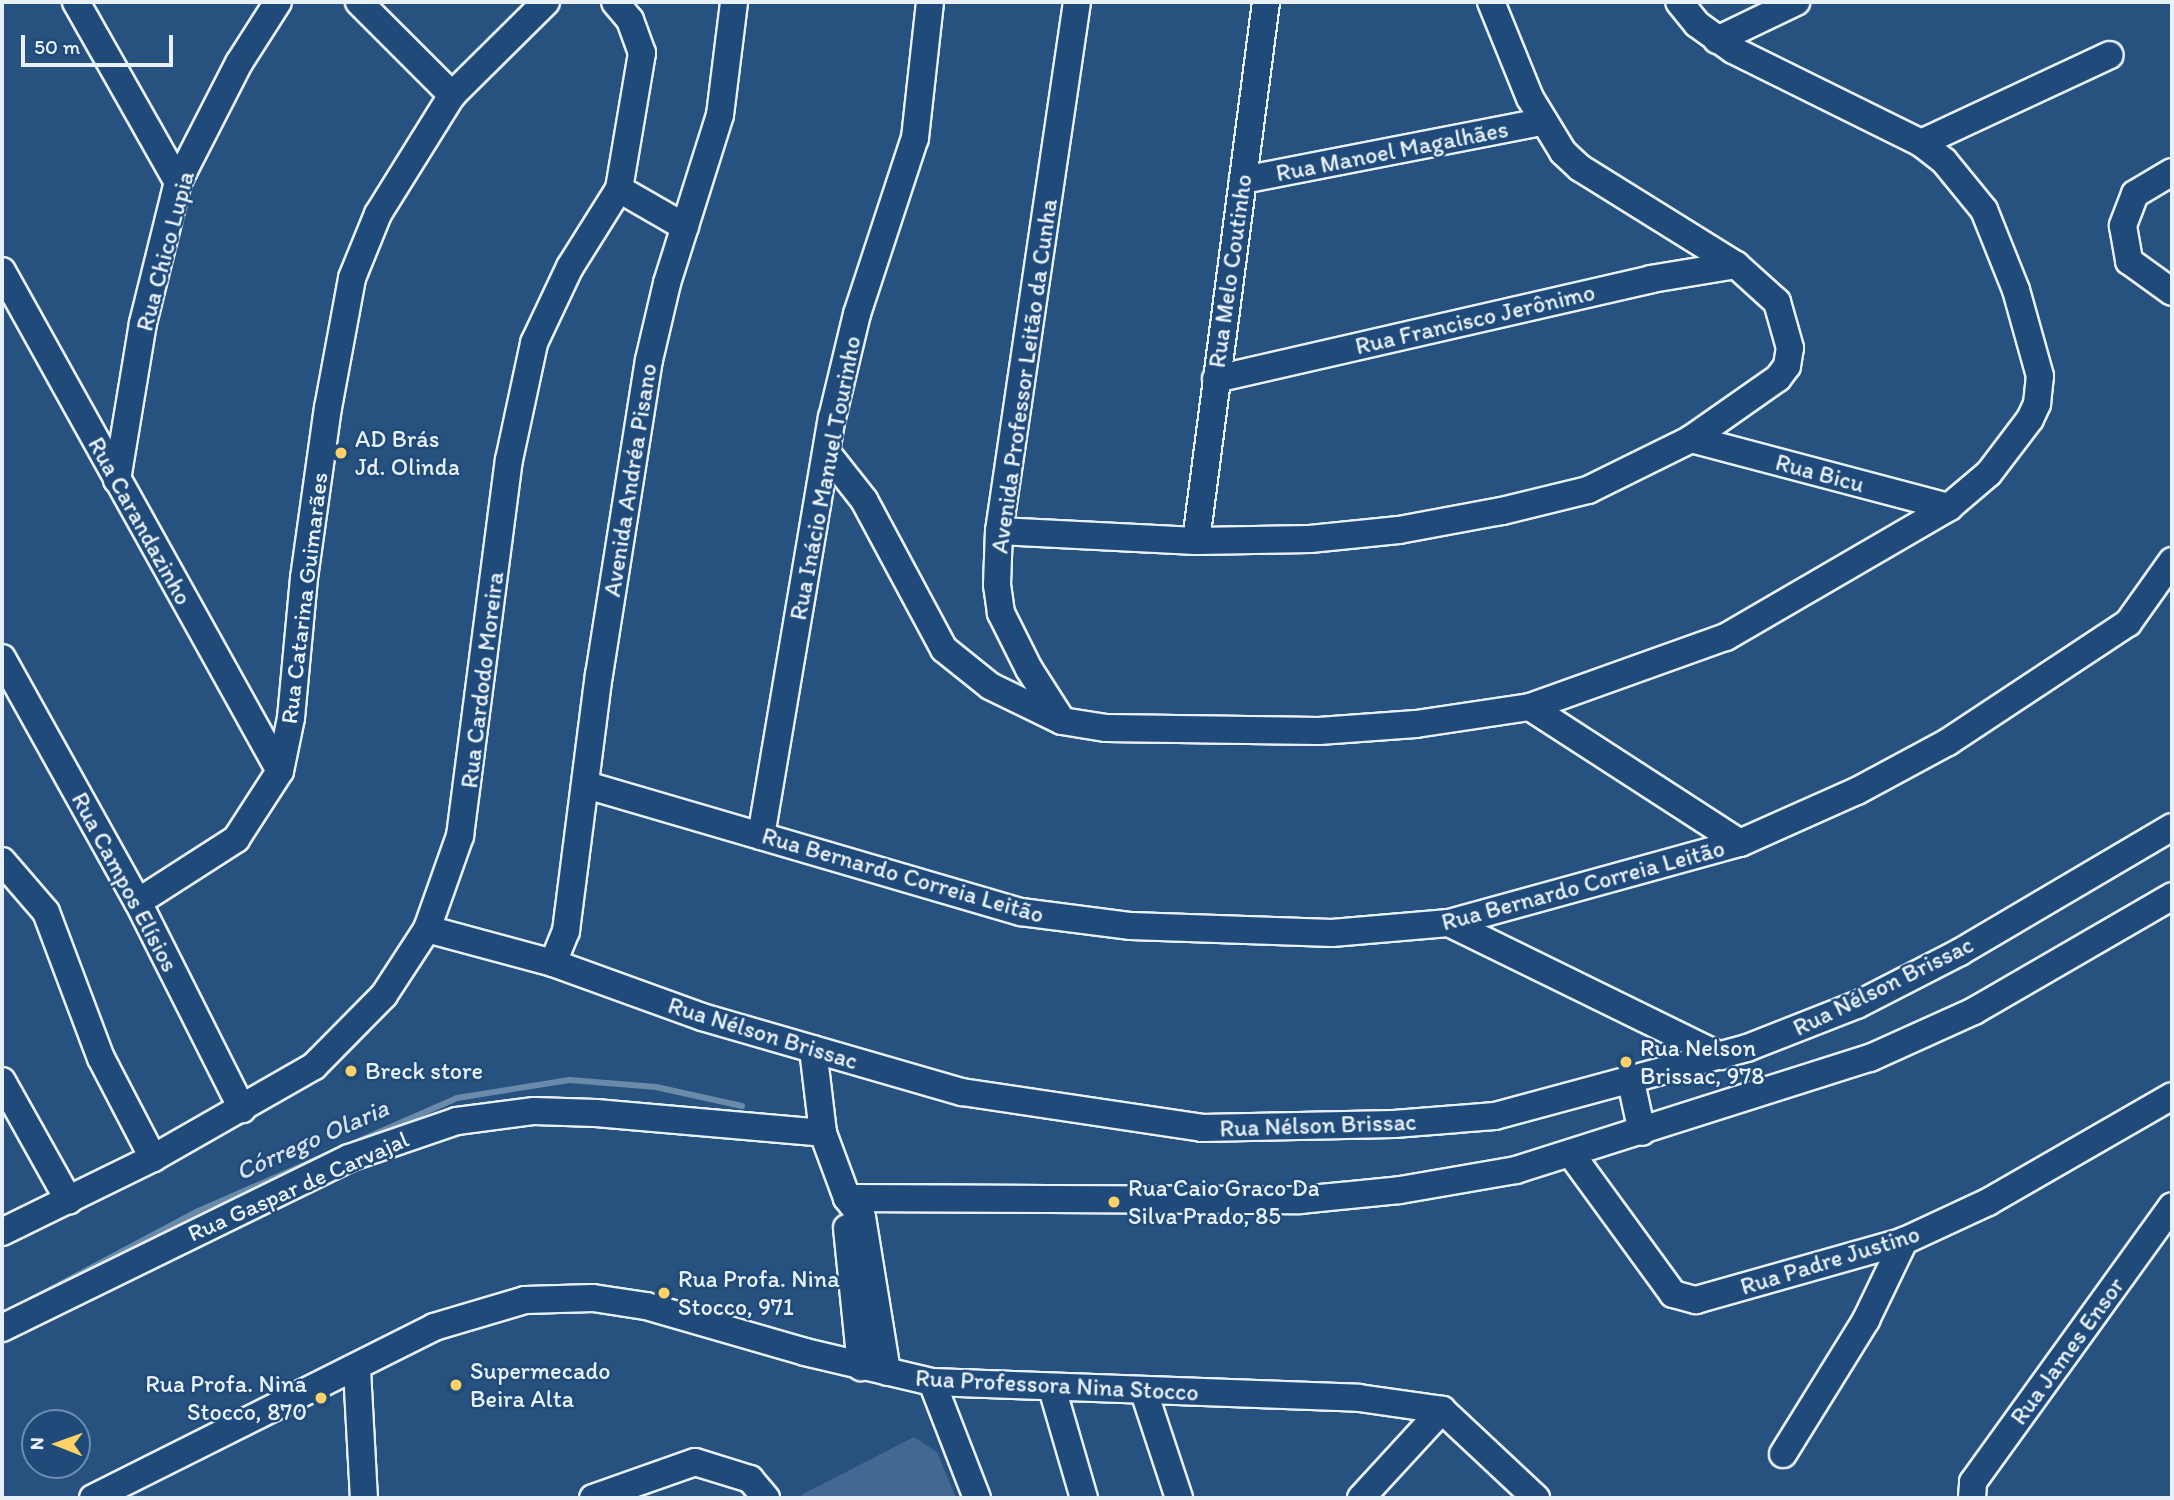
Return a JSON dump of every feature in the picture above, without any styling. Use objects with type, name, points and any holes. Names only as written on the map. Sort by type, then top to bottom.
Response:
[{"type":"street","points":[[76,2],[178,183]]},
{"type":"street","name":"Rua Chico Lupia","points":[[117,480],[144,323],[178,183],[239,62],[278,2]]},
{"type":"street","points":[[359,2],[452,94]]},
{"type":"street","name":"Rua Catarina Guimarães","points":[[138,902],[236,839],[280,771],[291,718],[303,578],[328,408],[352,278],[384,201],[452,94],[546,2]]},
{"type":"street","name":"Rua Cardodo Moreira","points":[[2,1232],[153,1158],[242,1110],[314,1066],[384,995],[427,929],[460,836],[509,460],[534,343],[570,267],[619,189],[642,53],[630,20],[615,2]]},
{"type":"street","name":"Avenida Andréa Pisano","points":[[553,963],[566,931],[649,360],[685,227],[720,115],[734,2]]},
{"type":"street","name":"Rua Inácio Manuel Tourinho","points":[[761,836],[827,453],[856,314],[915,138],[930,2]]},
{"type":"street","name":"Avenida Professor Leitão da Cunha","points":[[1062,721],[1029,669],[1001,613],[997,585],[999,531],[1077,2]]},
{"type":"street","name":"Rua Melo Coutinho","points":[[1196,541],[1266,2]]},
{"type":"street","points":[[999,531],[1196,541],[1310,539],[1399,530],[1502,511],[1588,490],[1691,439],[1764,391],[1787,366],[1786,324],[1777,302],[1736,265],[1580,168],[1541,122],[1491,2]]},
{"type":"street","points":[[827,453],[864,500],[944,649],[990,686],[1062,721],[1106,728],[1319,731],[1416,724],[1530,707],[1726,637],[1949,507],[1989,473],[2030,419],[2037,404],[2040,376],[2016,290],[1984,210],[1944,161],[1921,143],[1717,40],[1679,2]]},
{"type":"street","points":[[1717,40],[1796,2]]},
{"type":"street","points":[[1921,143],[2109,55]]},
{"type":"street","name":"Rua Manoel Magalhães","points":[[1243,180],[1541,122]]},
{"type":"street","points":[[2172,172],[2135,194],[2123,226],[2129,261],[2172,292]]},
{"type":"street","points":[[619,189],[685,227]]},
{"type":"street","name":"Rua Francisco Jerônimo","points":[[1216,379],[1637,282],[1736,265]]},
{"type":"street","name":"Rua Carandazinho","points":[[2,271],[280,771]]},
{"type":"street","name":"Rua Bicu","points":[[1691,439],[1949,507]]},
{"type":"street","name":"Rua Bernardo Correia Leitão","points":[[586,785],[1021,912],[1095,923],[1332,933],[1449,923],[1740,843],[1857,791],[1948,742],[2128,624],[2172,561]]},
{"type":"street","name":"Rua Campos Elísios","points":[[2,658],[138,902],[242,1110]]},
{"type":"street","points":[[1530,707],[1740,843]]},
{"type":"street","name":"Rua Nélson Brissac","points":[[427,929],[553,963],[702,1017],[962,1091],[1202,1128],[1394,1124],[1495,1116],[1631,1082],[1721,1056],[1857,1005],[1960,952],[2172,827]]},
{"type":"street","points":[[2,861],[46,912],[101,1058],[153,1158]]},
{"type":"street","points":[[847,1198],[1300,1200],[1400,1190],[1516,1170],[1870,1058],[1974,1011],[2172,896]]},
{"type":"street","points":[[1449,923],[1721,1056]]},
{"type":"street","points":[[813,1049],[823,1133],[847,1198],[862,1367]]},
{"type":"street","points":[[2,1081],[69,1201]]},
{"type":"street","points":[[1631,1082],[1642,1132]]},
{"type":"street","name":"Rua Padre Justino","points":[[1571,1154],[1680,1298],[1696,1300],[1904,1241],[1988,1202],[2172,1096]]},
{"type":"street","name":"Rua Gaspar de Carvajal","points":[[2,1328],[349,1158],[457,1121],[534,1111],[596,1112],[823,1133]]},
{"type":"street","points":[[847,1198],[862,1217],[887,1372]]},
{"type":"street","name":"Rua James Ensor","points":[[1972,1498],[1972,1482],[2172,1206]]},
{"type":"street","points":[[1783,1454],[1866,1320],[1904,1241]]},
{"type":"street","name":"Rua Professora Nina Stocco","points":[[93,1498],[356,1370],[434,1327],[525,1300],[593,1298],[646,1306],[862,1367],[932,1382],[1359,1398],[1441,1410]]},
{"type":"street","points":[[356,1370],[364,1498]]},
{"type":"street","points":[[932,1382],[977,1498]]},
{"type":"street","points":[[1052,1388],[1084,1498]]},
{"type":"street","points":[[1144,1392],[1179,1498]]},
{"type":"street","points":[[1361,1498],[1441,1410],[1536,1498]]},
{"type":"street","points":[[593,1498],[695,1462],[750,1479],[766,1498]]},
{"type":"shaded area","points":[[914,1437],[937,1452],[956,1498],[803,1498],[801,1495]]},
{"type":"waterway","name":"Córrego Olaria","points":[[25,1303],[196,1212],[457,1098],[570,1080],[656,1087],[742,1106]]},
{"type":"place","name":"AD Brás Jd. Olinda","points":[[341,453]]},
{"type":"place","name":"Rua Nelson Brissac, 978","points":[[1626,1062]]},
{"type":"place","name":"Breck store","points":[[351,1071]]},
{"type":"place","name":"Rua Caio Graco Da Silva Prado, 85","points":[[1114,1202]]},
{"type":"place","name":"Rua Profa. Nina Stocco, 971","points":[[664,1293]]},
{"type":"place","name":"Supermecado Beira Alta","points":[[456,1385]]},
{"type":"place","name":"Rua Profa. Nina Stocco, 870","points":[[321,1398]]}]
